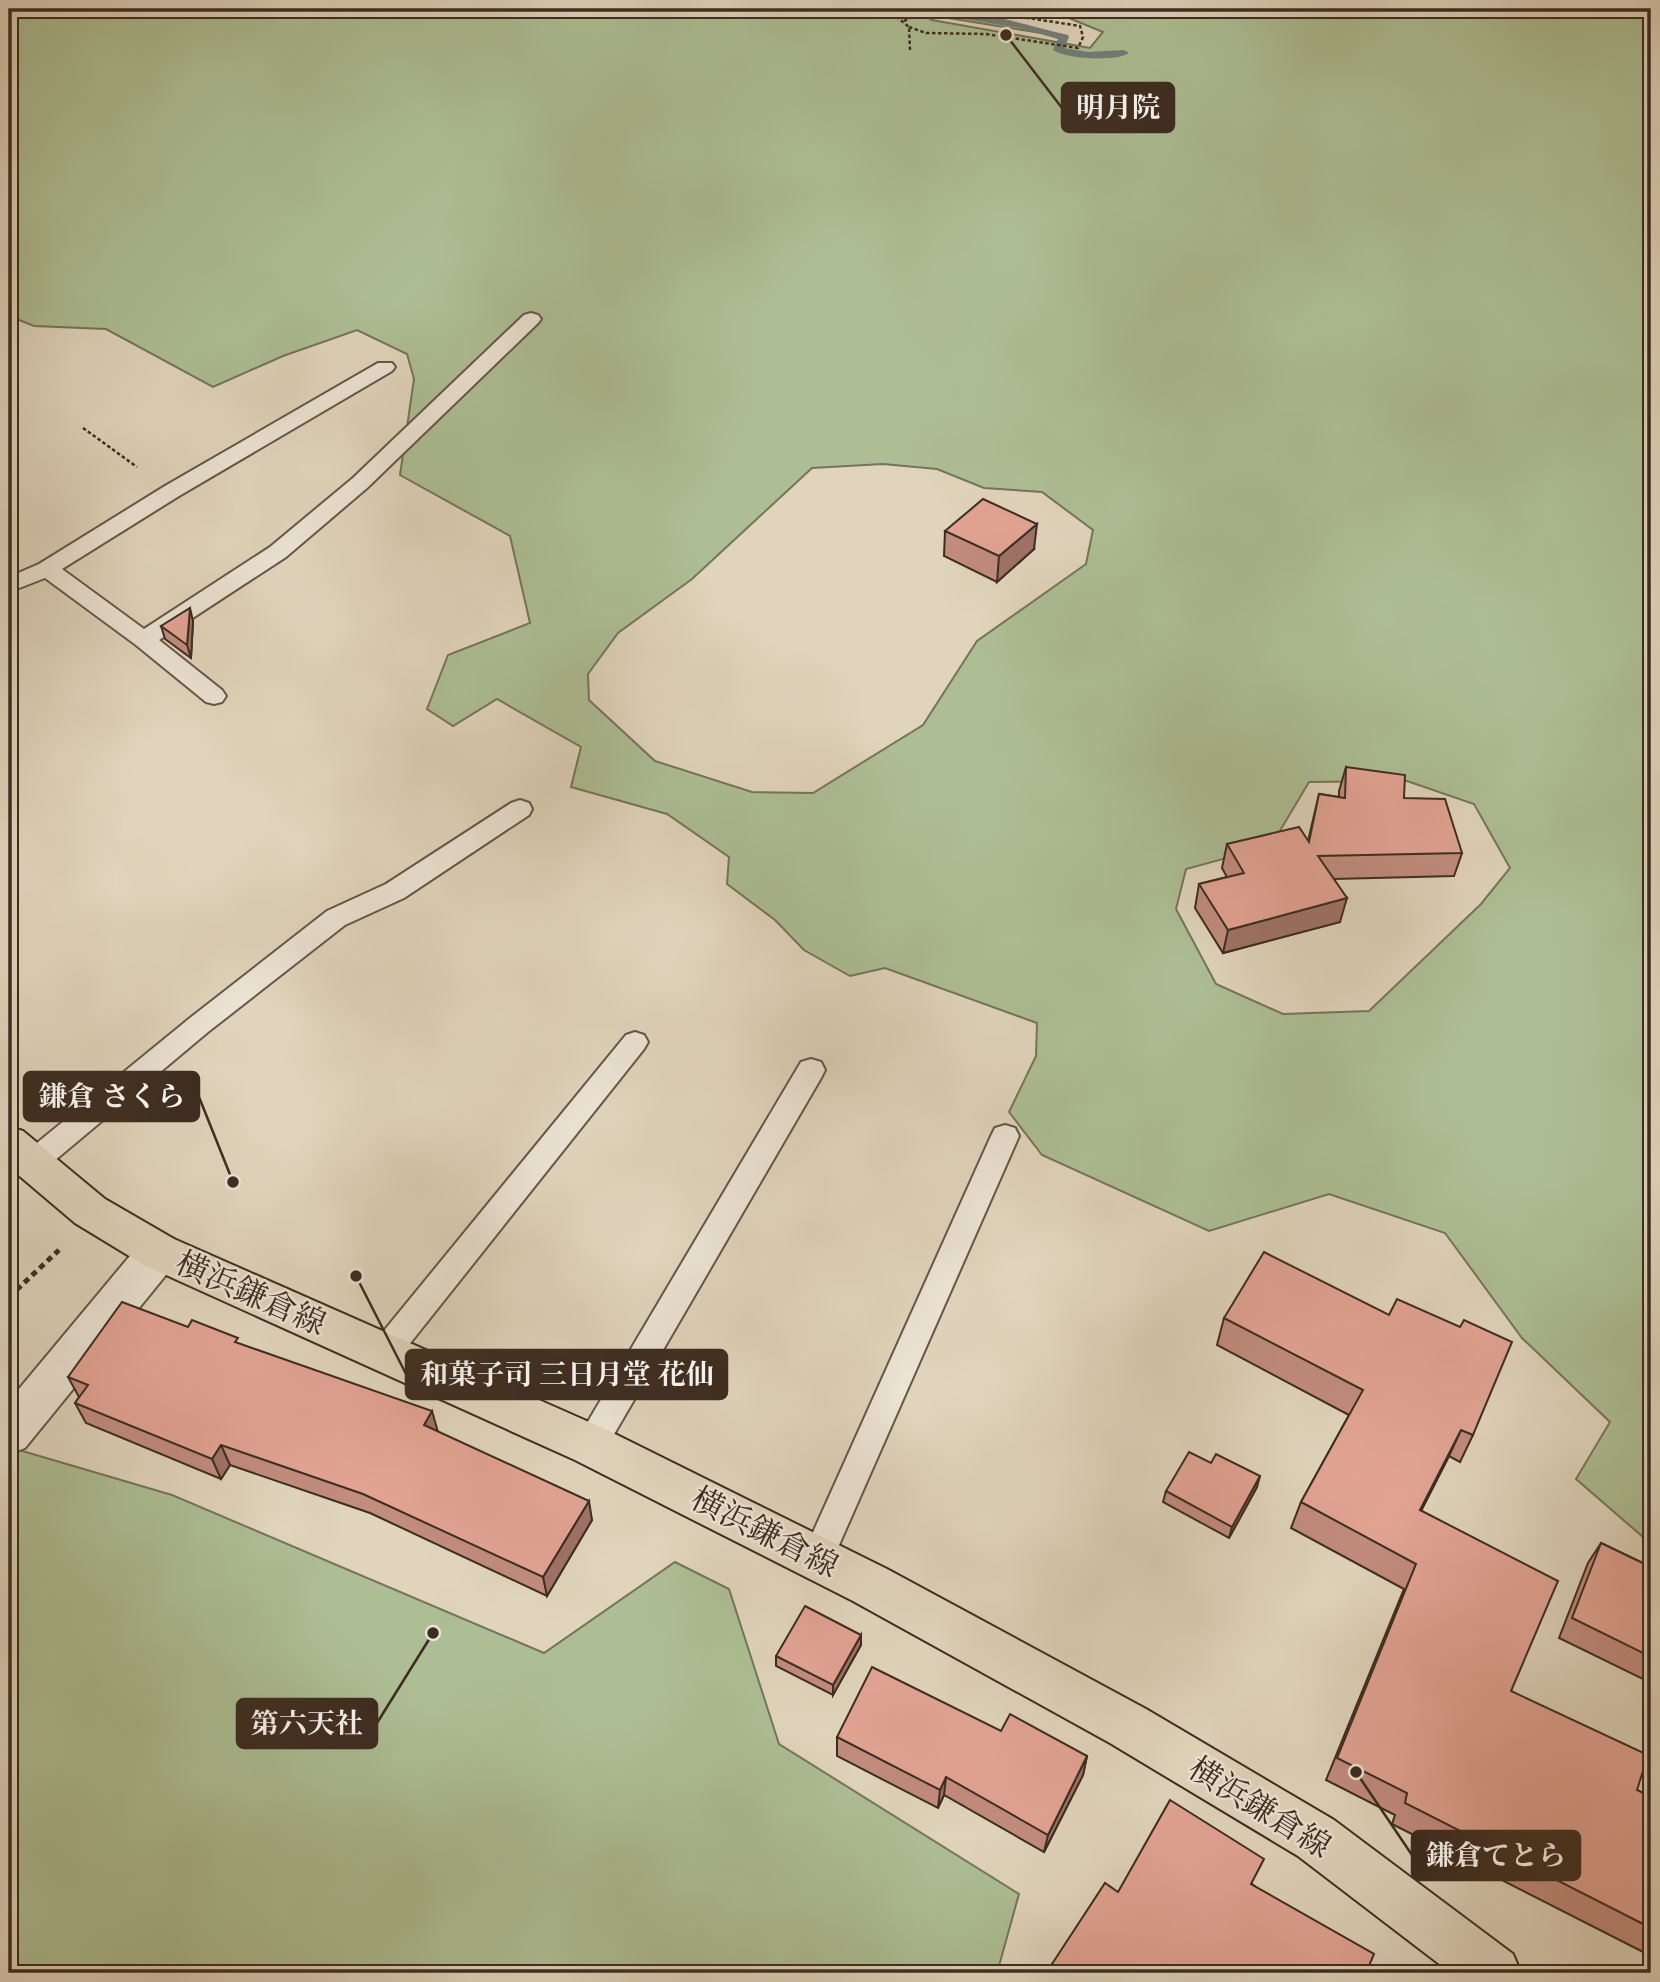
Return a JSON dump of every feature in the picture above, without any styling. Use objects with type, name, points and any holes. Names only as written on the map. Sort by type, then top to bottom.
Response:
[{"type":"main road","name":"横浜鎌倉線","points":[[20,1154],[90,1211],[159,1252],[591,1445],[870,1585],[1128,1726],[1316,1838],[1494,1973]]},
{"type":"street","points":[[9,1434],[159,1252]]},
{"type":"lane","points":[[145,640],[278,552],[360,483],[531,319]]},
{"type":"lane","points":[[9,585],[47,569],[172,491],[385,367]]},
{"type":"lane","points":[[47,569],[145,640],[214,696]]},
{"type":"lane","points":[[20,1154],[199,1025],[336,918],[395,891],[520,809]]},
{"type":"lane","points":[[385,1352],[635,1042]]},
{"type":"lane","points":[[591,1445],[811,1070]]},
{"type":"lane","points":[[817,1559],[1005,1136]]},
{"type":"path","points":[[887,9],[904,20],[909,27],[910,50]]},
{"type":"path","points":[[904,20],[923,11],[969,9],[1080,26],[1083,37],[1078,48],[985,34],[926,33],[909,27]]},
{"type":"path","points":[[83,428],[172,491]]},
{"type":"path","points":[[9,1297],[66,1244]]},
{"type":"green space","points":[[29,9],[913,9],[932,20],[1090,48],[1103,32],[1069,18],[1016,9],[1651,9],[1651,1544],[1576,1479],[1610,1422],[1522,1338],[1445,1233],[1329,1194],[1209,1231],[1042,1155],[1009,1112],[1036,1056],[1037,1023],[885,968],[850,976],[804,950],[775,920],[727,884],[729,857],[667,814],[571,787],[581,747],[497,699],[453,726],[427,709],[448,655],[530,623],[510,536],[400,475],[414,379],[407,354],[357,330],[283,356],[213,387],[106,329],[34,326],[9,316],[9,26]],"holes":[[[883,464],[937,469],[984,488],[1042,492],[1093,530],[1086,564],[977,641],[923,725],[813,793],[752,792],[655,761],[589,700],[588,674],[618,633],[692,579],[812,468]],[[1407,781],[1474,804],[1510,868],[1481,904],[1369,1011],[1283,1014],[1216,984],[1176,909],[1186,869],[1271,846],[1309,782]]]},
{"type":"green space","points":[[915,9],[979,15],[1011,22],[1041,33],[948,18]]},
{"type":"green space","points":[[19,1450],[172,1495],[544,1653],[675,1562],[729,1589],[779,1744],[1019,1894],[997,1973],[9,1973],[9,1462]]},
{"type":"building","points":[[983,499],[1037,524],[999,556],[945,531]]},
{"type":"building","points":[[190,608],[187,645],[161,626]]},
{"type":"building","points":[[1346,767],[1405,775],[1404,798],[1445,799],[1462,853],[1318,856],[1347,898],[1228,930],[1199,884],[1244,873],[1227,844],[1299,827],[1309,842],[1319,794],[1345,798]]},
{"type":"building","points":[[1264,1252],[1389,1315],[1397,1299],[1460,1327],[1464,1320],[1512,1342],[1473,1435],[1461,1430],[1420,1510],[1558,1581],[1511,1691],[1648,1755],[1637,1790],[1651,1797],[1651,1928],[1405,1803],[1407,1793],[1337,1758],[1416,1564],[1301,1502],[1363,1390],[1224,1318]]},
{"type":"building","points":[[122,1302],[188,1327],[192,1320],[238,1338],[235,1342],[432,1411],[424,1425],[589,1501],[543,1577],[363,1494],[221,1445],[212,1459],[75,1403],[88,1385],[68,1377]]},
{"type":"building","points":[[1189,1452],[1211,1463],[1216,1454],[1260,1476],[1232,1527],[1166,1491]]},
{"type":"building","points":[[1601,1543],[1651,1567],[1651,1657],[1572,1618]]},
{"type":"building","points":[[805,1606],[861,1635],[833,1685],[776,1656]]},
{"type":"building","points":[[872,1667],[1001,1731],[1010,1714],[1087,1756],[1048,1835],[946,1777],[940,1790],[837,1737]]},
{"type":"building","points":[[1170,1800],[1264,1859],[1251,1884],[1374,1954],[1366,1973],[1064,1973],[1052,1964],[1105,1883],[1118,1892]]},
{"type":"waterway","points":[[937,9],[940,12],[1021,25],[1041,33],[1064,37],[1058,50],[1088,55],[1124,53]]},
{"type":"place","name":"明月院","points":[[1006,35]]},
{"type":"place","name":"鎌倉 さくら","points":[[233,1182]]},
{"type":"place","name":"和菓子司 三日月堂 花仙","points":[[356,1276]]},
{"type":"place","name":"第六天社","points":[[433,1633]]},
{"type":"place","name":"鎌倉てとら","points":[[1356,1772]]}]
